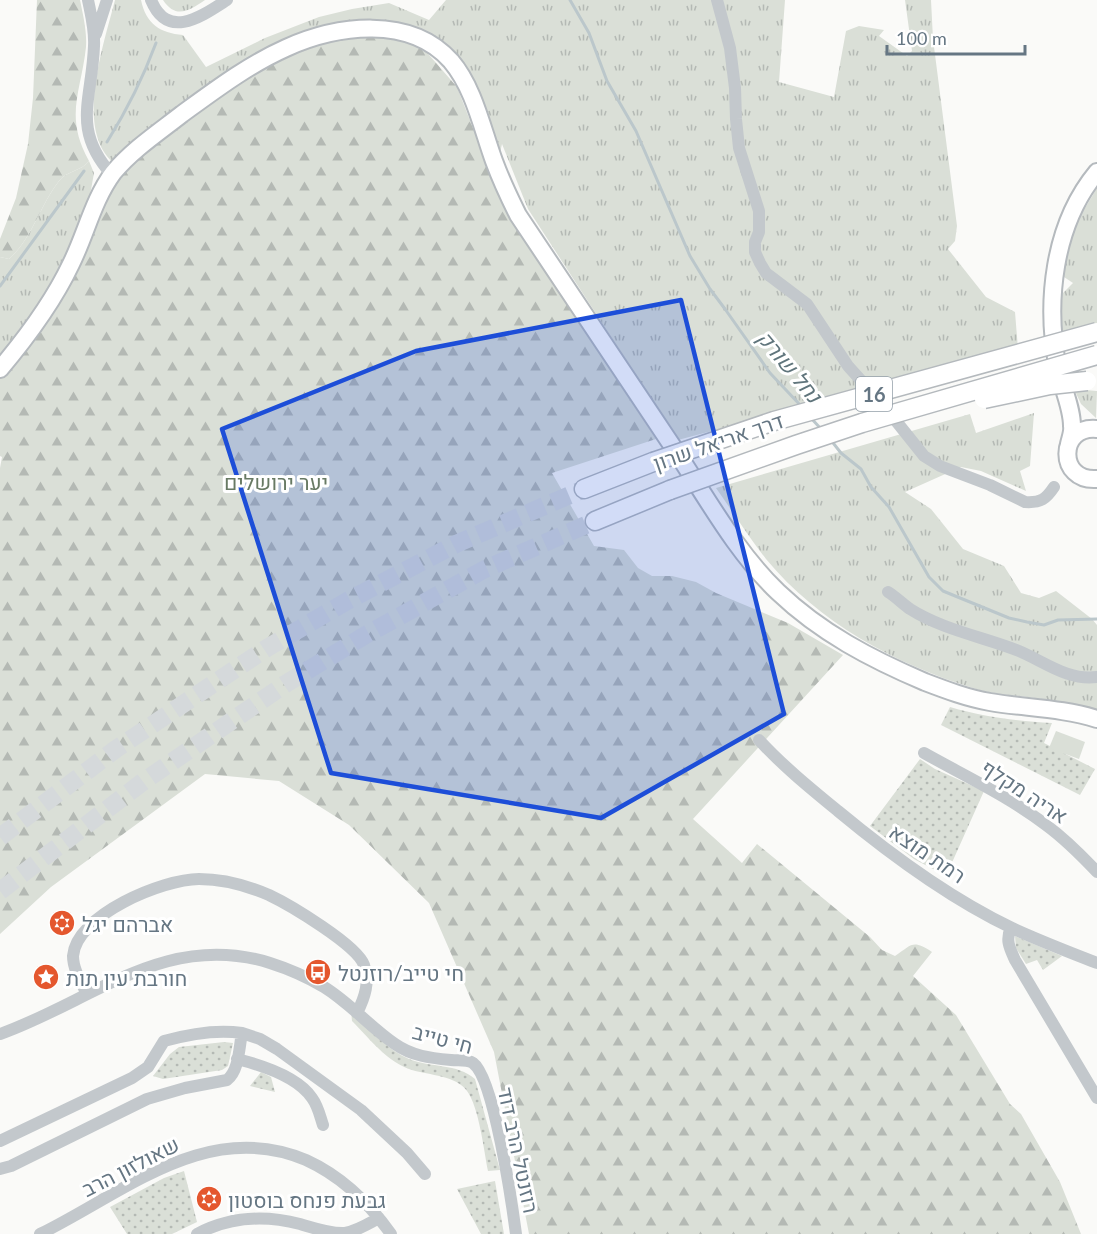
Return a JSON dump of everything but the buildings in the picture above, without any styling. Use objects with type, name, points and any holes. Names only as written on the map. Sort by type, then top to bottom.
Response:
[{"type":"highway","name":"דרך אריאל שרון","points":[[584,489],[653,462],[774,421],[1097,332]]},
{"type":"highway","name":"דרך אריאל שרון","points":[[595,521],[670,490],[862,423],[1097,355]]},
{"type":"highway","points":[[862,423],[1050,385],[1097,381]]},
{"type":"main road","points":[[0,369],[31,330],[60,285],[104,189],[112,175],[134,152],[244,71],[286,48],[322,36],[365,29],[399,31],[428,42],[446,57],[462,77],[503,185],[518,215],[725,526],[776,591],[836,638],[860,652],[925,682],[969,697],[1097,719]]},
{"type":"main road","points":[[1097,172],[1076,207],[1061,246],[1054,278],[1051,325],[1060,378],[1073,428],[1067,456],[1071,467],[1079,475],[1091,478],[1097,493]]},
{"type":"main road","points":[[1060,378],[1078,411],[1095,429],[1077,434],[1069,444]]},
{"type":"main road","points":[[1046,709],[1097,726]]},
{"type":"street","points":[[88,0],[94,38]]},
{"type":"street","points":[[107,0],[94,38],[86,115],[87,129],[97,155],[112,175]]},
{"type":"street","points":[[151,0],[159,14],[165,19],[181,23],[201,16],[227,0]]},
{"type":"street","points":[[717,0],[730,48],[739,148],[759,211],[759,232],[755,242],[755,252],[766,273],[807,304],[848,366],[918,449],[932,462],[1026,502],[1041,501],[1047,498],[1054,487]]},
{"type":"street","points":[[888,592],[911,610],[947,626],[1020,652],[1072,676],[1086,679],[1097,678]]},
{"type":"street","name":"רמת מוצא","points":[[759,740],[791,772],[891,853],[957,897],[1011,928],[1097,963]]},
{"type":"street","name":"אריה מקלף","points":[[924,753],[1004,797],[1044,823],[1066,840],[1097,872]]},
{"type":"street","points":[[87,994],[77,973],[73,954],[81,935],[102,915],[137,895],[160,886],[189,880],[212,880],[269,895],[349,946],[360,957],[367,976],[366,990],[357,1012]]},
{"type":"street","points":[[1011,928],[1008,934],[1008,944],[1015,960],[1097,1098]]},
{"type":"street","name":"חי טייב","points":[[0,1034],[28,1023],[127,975],[167,960],[207,955],[239,956],[261,960],[302,975],[324,987],[408,1052],[429,1058],[465,1060],[473,1064],[483,1075]]},
{"type":"street","points":[[0,1141],[132,1078],[148,1067],[164,1041],[226,1031],[260,1039],[277,1049],[361,1110],[407,1153],[425,1174]]},
{"type":"street","points":[[0,1169],[11,1166],[147,1099],[185,1088],[227,1080],[232,1076],[242,1033]]},
{"type":"street","points":[[237,1059],[281,1074],[299,1087],[312,1097],[323,1125]]},
{"type":"street","name":"רוזנטל הרב דוד","points":[[483,1075],[508,1180],[516,1234]]},
{"type":"street","name":"שאולזון הרב","points":[[40,1234],[144,1176],[208,1151],[240,1147],[258,1147],[279,1151],[337,1177],[355,1192],[391,1234]]},
{"type":"street","points":[[197,1234],[224,1223],[258,1218],[344,1233],[379,1218]]},
{"type":"highlighted area","points":[[681,300],[784,714],[601,818],[331,773],[222,429],[416,351]]},
{"type":"green space","points":[[37,0],[80,0],[86,47],[76,104],[76,117],[81,145],[89,161],[59,181],[46,200],[24,242],[9,259],[0,257],[0,239],[16,198],[28,144],[33,98]]},
{"type":"green space","points":[[115,0],[141,0],[150,21],[167,32],[183,35],[206,67],[265,38],[319,17],[389,3],[429,20],[446,0],[785,0],[779,82],[834,97],[846,31],[859,26],[884,30],[879,36],[907,56],[912,51],[905,0],[931,0],[933,39],[957,226],[955,241],[948,249],[986,297],[1015,312],[1018,349],[678,440],[528,209],[502,144],[498,162],[441,43],[320,32],[115,164],[102,149],[96,131],[94,109],[99,63]]},
{"type":"green space","points":[[163,0],[205,0],[189,10],[178,11],[173,10]]},
{"type":"green space","name":"יער ירושלים","points":[[369,34],[398,38],[423,48],[457,87],[501,200],[656,439],[552,473],[594,546],[624,550],[638,568],[652,576],[672,576],[696,582],[716,593],[788,623],[843,655],[693,819],[742,863],[757,844],[870,937],[882,950],[895,956],[909,946],[916,945],[932,952],[913,976],[956,1015],[1010,1104],[1021,1114],[1060,1182],[1081,1234],[529,1234],[494,1052],[429,903],[349,825],[279,781],[205,774],[51,887],[0,934],[0,468],[2,457],[0,456],[0,375],[26,351],[49,316],[110,187],[159,137],[245,77],[295,50]]},
{"type":"green space","points":[[89,161],[94,173],[89,201],[67,255],[33,313],[0,357],[0,257],[9,259],[17,251],[30,232],[52,190],[62,178]]},
{"type":"green space","points":[[1097,188],[1097,326],[1059,337],[1057,299],[1073,283],[1061,275],[1076,223]]},
{"type":"green space","points":[[1074,389],[1097,391],[1096,418],[1081,404]]},
{"type":"green space","points":[[1034,413],[1030,466],[1020,471],[1026,491],[981,471],[961,467],[905,492],[931,509],[963,549],[1004,566],[1021,593],[1039,598],[1056,591],[1092,619],[1097,625],[1097,715],[1043,699],[973,688],[915,667],[860,638],[809,602],[787,582],[759,550],[716,488],[970,414],[976,433]]},
{"type":"green space","points":[[950,707],[1000,718],[1052,723],[1044,743],[1095,769],[1080,795],[941,725]]},
{"type":"green space","points":[[1056,731],[1085,742],[1079,759],[1049,748]]},
{"type":"green space","points":[[920,759],[935,769],[984,791],[946,876],[914,859],[870,826]]},
{"type":"green space","points":[[1015,936],[1062,956],[1043,970],[1037,960],[1026,964],[1016,948]]},
{"type":"green space","points":[[351,1011],[401,1055],[417,1062],[460,1070],[475,1079],[500,1170],[488,1171],[475,1107],[467,1091],[450,1079],[412,1070],[395,1062],[352,1021]]},
{"type":"green space","points":[[233,1043],[228,1066],[222,1070],[163,1079],[153,1076],[170,1054],[179,1047]]},
{"type":"green space","points":[[261,1072],[271,1077],[275,1092],[250,1086]]},
{"type":"green space","points":[[184,1171],[197,1222],[172,1234],[127,1234],[110,1207],[164,1178]]},
{"type":"green space","points":[[495,1181],[504,1234],[481,1234],[457,1189]]},
{"type":"waterway","name":"נחל שורק","points":[[570,0],[589,33],[607,81],[636,131],[690,256],[710,289],[770,373],[802,407]]},
{"type":"waterway","points":[[107,142],[134,94],[156,43]]},
{"type":"waterway","points":[[0,286],[84,171]]},
{"type":"waterway","name":"נחל שורק","points":[[810,417],[822,430]]},
{"type":"waterway","name":"נחל שורק","points":[[830,439],[841,453],[861,469],[871,487],[889,507],[929,577],[943,591],[1009,618],[1027,622],[1044,625],[1058,620],[1097,619]]},
{"type":"tunnel","points":[[0,837],[116,749],[267,648],[349,600],[456,544],[584,489]]},
{"type":"tunnel","points":[[0,891],[144,781],[287,683],[364,636],[485,569],[595,521]]},
{"type":"place","name":"אברהם יגל","points":[[62,923]]},
{"type":"place","name":"חי טייב/רוזנטל","points":[[318,972]]},
{"type":"place","name":"חורבת עין תות","points":[[46,977]]},
{"type":"place","name":"גבעת פנחס בוסטון","points":[[209,1199]]}]
